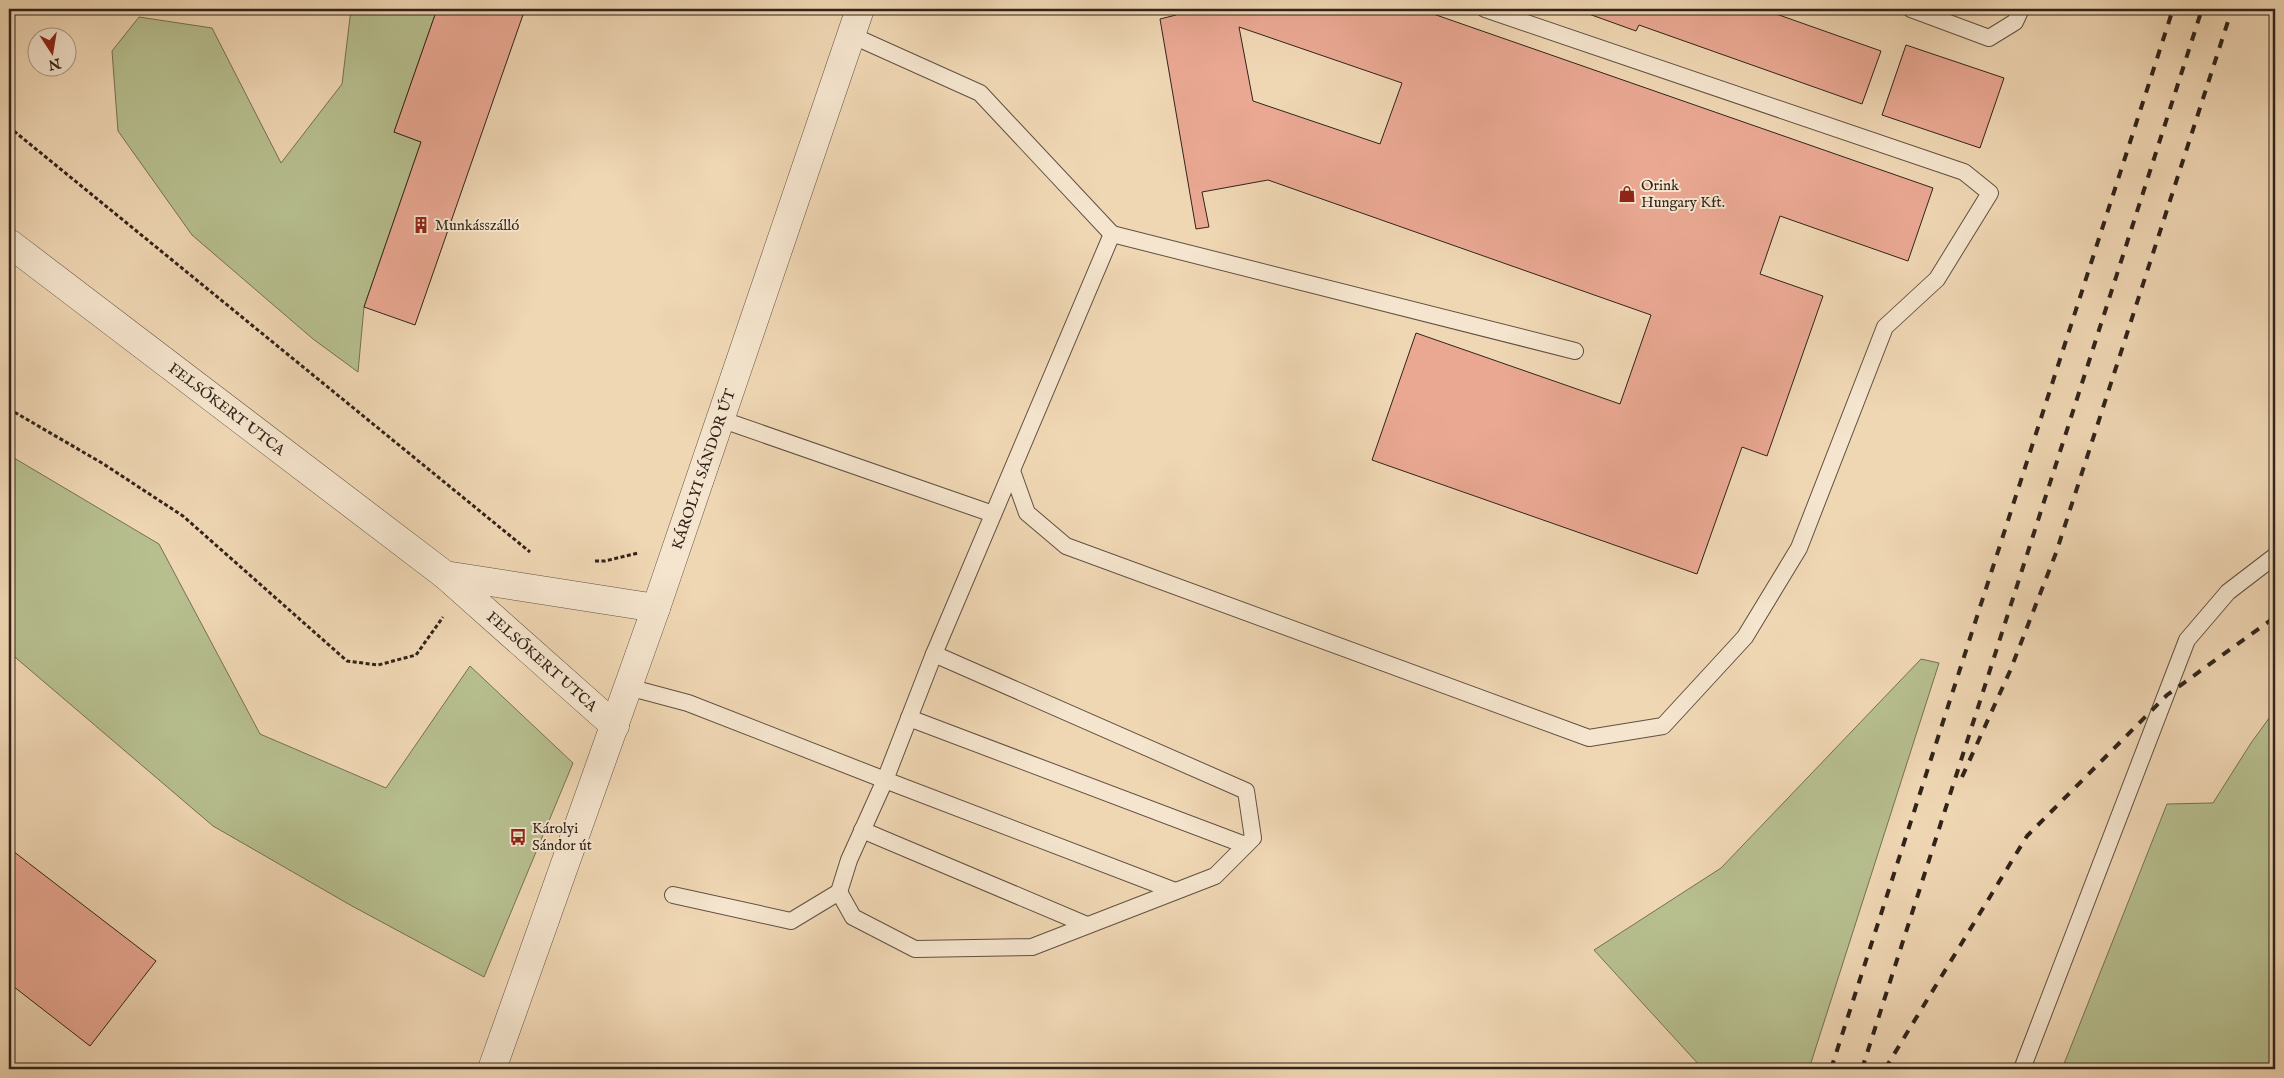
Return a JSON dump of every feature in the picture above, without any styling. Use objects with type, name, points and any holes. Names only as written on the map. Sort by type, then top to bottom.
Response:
[{"type":"street","name":"KÁROLYI SÁNDOR ÚT","points":[[492,1069],[656,608],[860,9]]},
{"type":"street","name":"FELSŐKERT UTCA","points":[[9,243],[454,583],[615,726]]},
{"type":"street","name":"FELSŐKERT UTCA","points":[[454,583],[656,608]]},
{"type":"lane","points":[[1012,471],[1027,514],[1066,546],[1589,738],[1663,726],[1745,637],[1799,548],[1885,327],[1938,280],[1990,193],[1964,172],[1485,9]]},
{"type":"lane","points":[[1911,9],[1989,38],[2015,22],[2021,9]]},
{"type":"lane","points":[[851,35],[980,93],[1112,234],[1575,351]]},
{"type":"lane","points":[[673,894],[791,921],[839,892],[849,860],[885,780],[934,654],[1112,234]]},
{"type":"lane","points":[[720,419],[993,514]]},
{"type":"lane","points":[[2022,1069],[2188,640],[2228,592],[2275,556]]},
{"type":"lane","points":[[839,892],[853,917],[915,949],[1032,947],[1215,876],[1253,838],[1246,791],[934,654]]},
{"type":"lane","points":[[628,687],[688,703],[1175,892]]},
{"type":"lane","points":[[909,718],[1245,845]]},
{"type":"lane","points":[[862,830],[1087,926]]},
{"type":"path","points":[[9,127],[534,555]]},
{"type":"path","points":[[9,409],[102,462],[183,516],[347,661],[378,665],[416,654],[454,583]]},
{"type":"path","points":[[587,561],[605,561],[643,551]]},
{"type":"green space","points":[[351,9],[437,9],[394,132],[421,142],[364,307],[358,372],[313,339],[192,235],[118,131],[112,51],[139,17],[212,28],[281,163],[342,84]]},
{"type":"green space","points":[[9,455],[159,544],[260,734],[386,788],[470,666],[573,763],[484,977],[352,906],[213,826],[9,652]]},
{"type":"green space","points":[[1921,659],[1939,663],[1809,1069],[1698,1069],[1701,1067],[1594,950],[1721,868]]},
{"type":"green space","points":[[2275,710],[2275,1069],[2062,1069],[2167,804],[2213,803],[2251,743]]},
{"type":"building","name":"Munkásszálló","points":[[437,9],[525,9],[415,325],[364,307],[421,142],[394,132]]},
{"type":"building","points":[[1175,9],[1419,9],[1933,188],[1908,261],[1780,216],[1760,274],[1823,296],[1767,456],[1742,447],[1697,574],[1372,460],[1416,333],[1620,404],[1651,315],[1268,180],[1202,192],[1209,227],[1196,229],[1160,19],[1176,15]],"holes":[[[1239,27],[1402,83],[1380,144],[1253,101]]]},
{"type":"building","points":[[1575,9],[1762,9],[1881,51],[1862,104],[1639,25],[1636,31]]},
{"type":"building","points":[[1906,45],[2004,78],[1980,148],[1882,115]]},
{"type":"building","points":[[9,848],[156,961],[90,1046],[9,983]]},
{"type":"railway","points":[[1831,1069],[2173,9]]},
{"type":"railway","points":[[1862,1069],[2202,9]]},
{"type":"railway","points":[[1962,777],[2010,671],[2056,553],[2232,9]]},
{"type":"railway","points":[[1885,1069],[2027,836],[2167,695],[2275,617]]},
{"type":"place","name":"Orink Hungary Kft.","points":[[1627,194]]},
{"type":"place","name":"Munkásszálló","points":[[421,225]]},
{"type":"place","name":"Károlyi Sándor út","points":[[518,837]]}]
